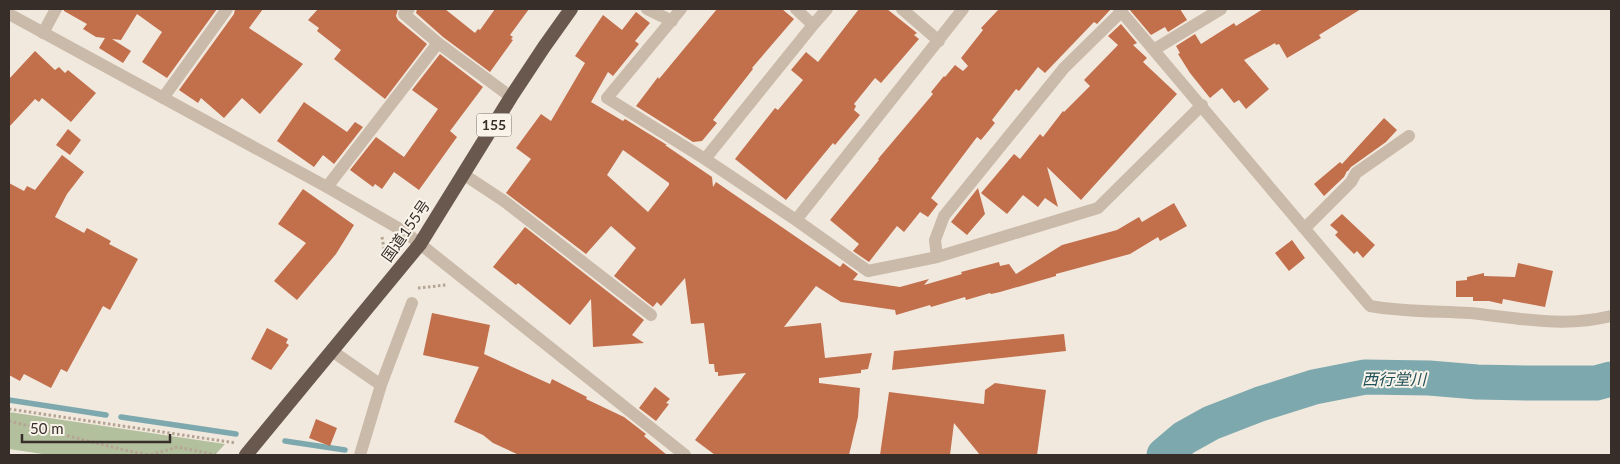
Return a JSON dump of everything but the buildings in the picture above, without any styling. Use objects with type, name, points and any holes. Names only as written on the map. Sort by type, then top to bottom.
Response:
[{"type":"highway","name":"国道155号","points":[[246,455],[420,244],[511,97],[571,9]]},
{"type":"street","points":[[43,33],[56,9]]},
{"type":"street","points":[[163,98],[227,9]]},
{"type":"street","points":[[409,9],[404,14],[511,97]]},
{"type":"street","points":[[647,9],[672,21]]},
{"type":"street","points":[[681,9],[607,98],[796,220],[868,272],[937,257],[1098,208],[1202,105]]},
{"type":"street","points":[[796,9],[813,25]]},
{"type":"street","points":[[704,159],[827,9]]},
{"type":"street","points":[[902,9],[939,41]]},
{"type":"street","points":[[796,220],[963,9]]},
{"type":"street","points":[[1154,49],[1221,9]]},
{"type":"street","points":[[937,257],[935,240],[944,216],[1064,68],[1120,10],[1370,306],[1391,310],[1470,314],[1533,321],[1590,322],[1611,316]]},
{"type":"street","points":[[9,14],[328,187],[405,232],[685,455]]},
{"type":"street","points":[[328,187],[438,42]]},
{"type":"street","points":[[1304,228],[1351,182],[1356,173],[1409,136]]},
{"type":"street","points":[[463,174],[504,201],[651,315]]},
{"type":"street","points":[[360,455],[381,385],[412,302]]},
{"type":"street","points":[[332,351],[381,385]]},
{"type":"path","points":[[381,233],[387,264]]},
{"type":"path","points":[[416,288],[446,285],[454,290]]},
{"type":"path","points":[[9,409],[237,443],[232,449]]},
{"type":"path","points":[[9,421],[151,455],[177,447],[216,455]]},
{"type":"green space","points":[[9,412],[225,444],[215,455],[49,455],[9,449]]},
{"type":"waterway","name":"西行堂川","points":[[1164,455],[1184,438],[1211,423],[1260,404],[1314,387],[1365,377],[1530,383],[1596,383],[1611,379]]},
{"type":"waterway","points":[[9,400],[106,415]]},
{"type":"waterway","points":[[121,417],[236,434]]},
{"type":"waterway","points":[[285,441],[345,450]]}]
